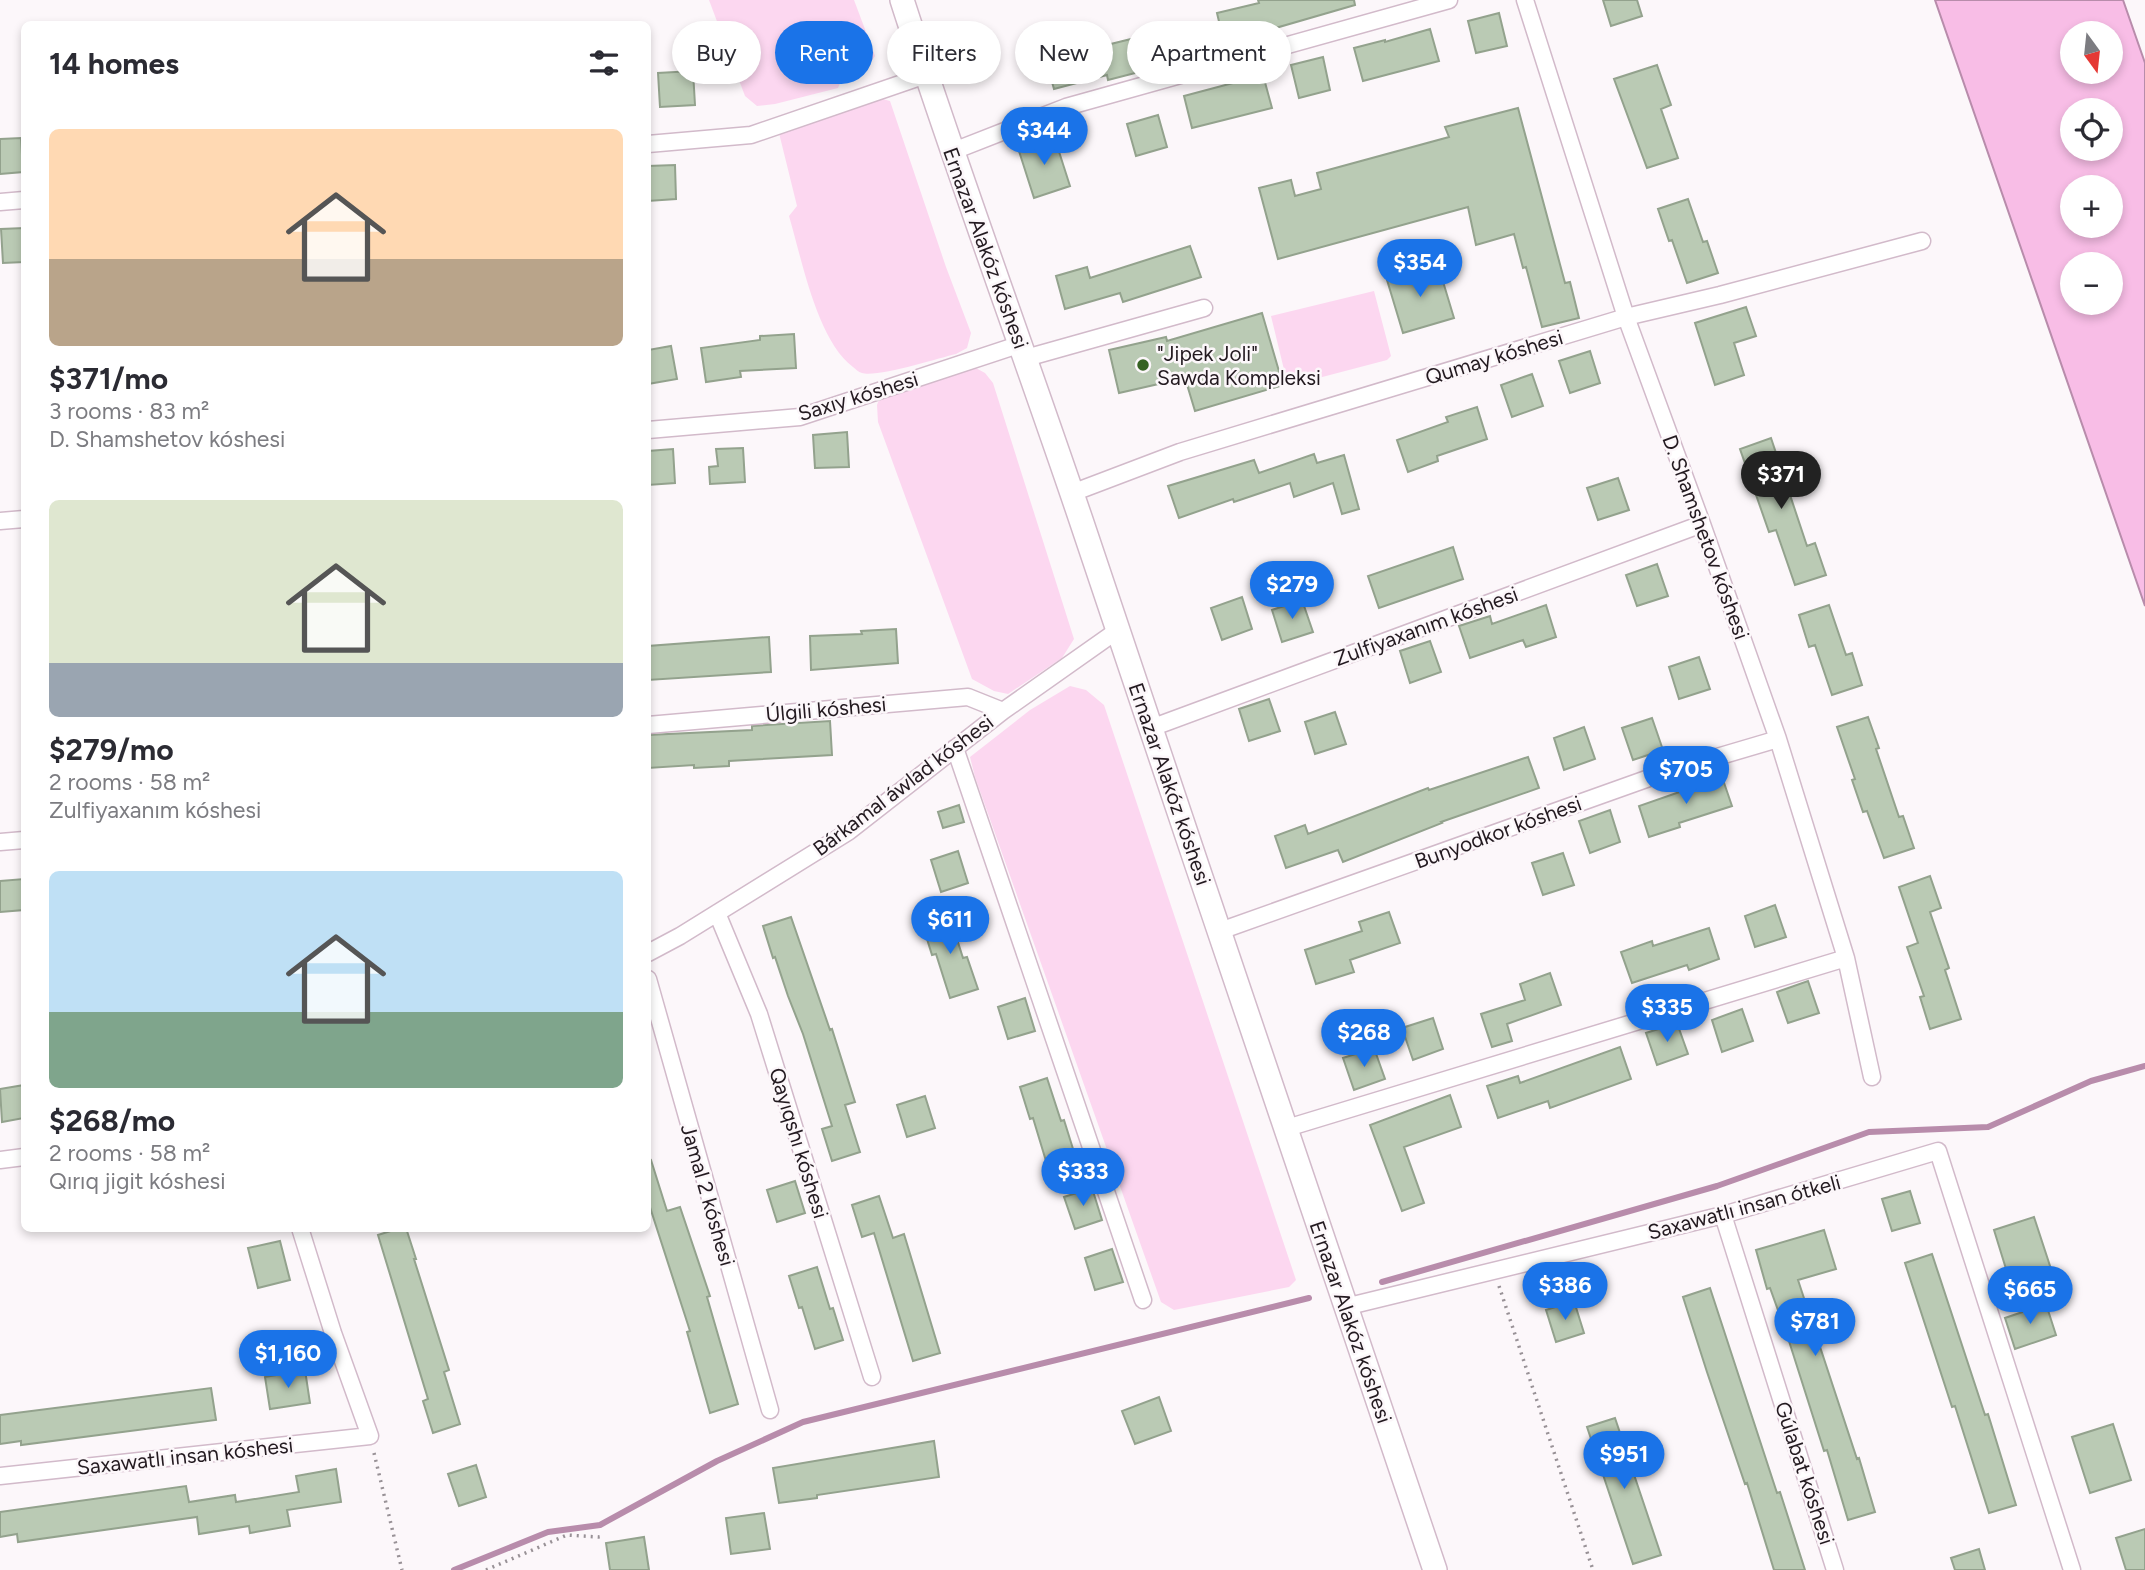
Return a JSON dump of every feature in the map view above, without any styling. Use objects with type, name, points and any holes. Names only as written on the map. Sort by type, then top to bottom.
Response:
[{"type":"main road","name":"Ernazar Alakóz kóshesi","points":[[902,0],[909,21]]},
{"type":"main road","name":"Ernazar Alakóz kóshesi","points":[[929,84],[1024,351],[1435,1570]]},
{"type":"street","points":[[951,152],[1066,107],[1449,0]]},
{"type":"street","name":"D. Shamshetov kóshesi","points":[[1525,0],[1626,317],[1778,739],[1846,958],[1872,1077]]},
{"type":"street","points":[[651,144],[751,135],[900,84]]},
{"type":"street","points":[[0,202],[21,200]]},
{"type":"street","name":"Qumay kóshesi","points":[[1072,493],[1180,452],[1626,317],[1819,270],[1922,241]]},
{"type":"street","name":"Saxıy kóshesi","points":[[651,430],[800,417],[1024,351],[1204,308]]},
{"type":"street","points":[[0,522],[21,519]]},
{"type":"street","name":"Zulfiyaxanım kóshesi","points":[[1151,728],[1702,524]]},
{"type":"street","name":"Bárkamal áwlad kóshesi","points":[[651,951],[848,832],[1003,711],[1118,630]]},
{"type":"street","name":"Úlgili kóshesi","points":[[651,725],[968,697],[1003,711]]},
{"type":"street","name":"Bunyodkor kóshesi","points":[[1220,932],[1666,772],[1778,739]]},
{"type":"street","points":[[955,748],[1143,1300]]},
{"type":"street","points":[[0,842],[21,840]]},
{"type":"street","name":"Qayıqshı kóshesi","points":[[717,913],[759,1014],[872,1377]]},
{"type":"street","points":[[1287,1128],[1846,958]]},
{"type":"street","name":"Jamal 2 kóshesi","points":[[651,990],[770,1410]]},
{"type":"street","name":"Saxawatlı insan ótkeli","points":[[1345,1307],[1723,1215],[1938,1152],[2073,1570]]},
{"type":"street","points":[[0,1160],[21,1157]]},
{"type":"street","name":"Gúlabat kóshesi","points":[[1723,1215],[1835,1570]]},
{"type":"street","points":[[301,1232],[333,1333],[370,1436]]},
{"type":"street","name":"Saxawatlı insan kóshesi","points":[[0,1476],[370,1436]]},
{"type":"path","points":[[1494,1271],[1593,1570]]},
{"type":"path","points":[[370,1436],[402,1570]]},
{"type":"path","points":[[486,1570],[567,1535],[604,1536]]},
{"type":"shaded area","points":[[709,0],[854,0],[862,21],[775,21],[775,84],[840,84],[838,88],[757,106],[745,96],[740,84],[761,84],[761,21],[717,21]]},
{"type":"shaded area","points":[[1935,0],[2123,0],[2145,63],[2145,606]]},
{"type":"shaded area","points":[[879,98],[890,101],[971,333],[967,348],[956,354],[869,374],[858,371],[840,355],[812,298],[789,216],[797,206],[779,133]]},
{"type":"shaded area","points":[[1374,291],[1391,356],[1387,360],[1288,386],[1271,316]]},
{"type":"shaded area","points":[[974,367],[985,373],[993,383],[1074,639],[1062,658],[1008,694],[994,691],[972,679],[878,422],[877,405],[881,394]]},
{"type":"shaded area","points":[[1070,686],[1086,690],[1104,705],[1296,1280],[1289,1287],[1174,1310],[1161,1302],[970,757],[1030,710]]},
{"type":"building","points":[[1258,0],[1354,0],[1355,5],[1291,24],[1291,21],[1219,21],[1217,13],[1259,3]]},
{"type":"building","points":[[1603,0],[1637,0],[1642,16],[1611,26]]},
{"type":"building","points":[[1499,13],[1507,46],[1476,53],[1468,21]]},
{"type":"building","points":[[1430,29],[1439,61],[1363,81],[1354,48]]},
{"type":"building","points":[[1127,40],[1127,75],[1113,79],[1113,43]]},
{"type":"building","points":[[1323,57],[1330,90],[1299,98],[1291,65]]},
{"type":"building","points":[[1657,65],[1671,105],[1661,109],[1678,158],[1647,168],[1614,79]]},
{"type":"building","points":[[672,72],[672,84],[694,84],[695,105],[660,107],[658,73]]},
{"type":"building","points":[[1053,84],[1073,84],[1054,89]]},
{"type":"building","points":[[1229,84],[1265,84],[1272,108],[1192,128],[1184,96]]},
{"type":"building","points":[[1518,108],[1565,283],[1570,282],[1579,318],[1542,327],[1514,234],[1476,245],[1468,207],[1278,259],[1259,188],[1291,180],[1295,196],[1321,189],[1317,173],[1449,137],[1445,127]]},
{"type":"building","points":[[1158,115],[1167,147],[1136,156],[1127,124]]},
{"type":"building","points":[[1054,136],[1070,186],[1034,198],[1018,148]]},
{"type":"building","points":[[21,138],[21,172],[0,174],[0,139]]},
{"type":"building","points":[[675,165],[676,199],[651,201],[651,166]]},
{"type":"building","points":[[1688,199],[1703,242],[1707,241],[1718,273],[1687,283],[1658,209]]},
{"type":"building","points":[[21,228],[21,262],[3,263],[1,229]]},
{"type":"building","points":[[1190,246],[1201,277],[1123,302],[1120,293],[1065,309],[1056,276],[1087,267],[1090,278]]},
{"type":"building","points":[[1438,265],[1454,318],[1403,333],[1387,280]]},
{"type":"building","points":[[1746,307],[1756,336],[1734,343],[1744,375],[1715,385],[1695,323]]},
{"type":"building","points":[[1262,313],[1283,385],[1195,411],[1185,378],[1119,393],[1109,350],[1166,337],[1167,341]]},
{"type":"building","points":[[794,334],[796,368],[740,371],[741,377],[706,382],[701,348],[760,340],[760,336]]},
{"type":"building","points":[[671,346],[677,379],[651,383],[651,349]]},
{"type":"building","points":[[1590,351],[1600,383],[1570,393],[1559,361]]},
{"type":"building","points":[[1532,374],[1543,406],[1512,417],[1501,385]]},
{"type":"building","points":[[1477,407],[1487,439],[1437,456],[1438,461],[1408,472],[1397,440],[1448,422],[1446,417]]},
{"type":"building","points":[[847,432],[849,467],[815,468],[813,435]]},
{"type":"building","points":[[1771,438],[1807,546],[1815,543],[1826,575],[1795,585],[1776,530],[1769,532],[1740,449]]},
{"type":"building","points":[[743,448],[745,482],[710,484],[709,467],[718,466],[716,449]]},
{"type":"building","points":[[673,449],[675,483],[651,485],[651,451]]},
{"type":"building","points":[[1314,454],[1317,463],[1344,455],[1359,509],[1342,514],[1333,483],[1294,497],[1290,483],[1179,518],[1168,486],[1254,460],[1259,473]]},
{"type":"building","points":[[1618,478],[1629,510],[1598,520],[1587,488]]},
{"type":"building","points":[[1453,547],[1463,579],[1379,608],[1368,576]]},
{"type":"building","points":[[1657,564],[1668,596],[1637,606],[1626,575]]},
{"type":"building","points":[[1242,597],[1252,629],[1222,640],[1211,608]]},
{"type":"building","points":[[1302,600],[1313,632],[1282,642],[1272,610]]},
{"type":"building","points":[[1546,605],[1556,637],[1526,647],[1523,640],[1470,658],[1459,626],[1490,616],[1492,624]]},
{"type":"building","points":[[1829,605],[1846,655],[1852,653],[1862,685],[1832,695],[1815,645],[1809,647],[1799,615]]},
{"type":"building","points":[[896,629],[898,663],[811,670],[810,636],[862,634],[861,631]]},
{"type":"building","points":[[769,637],[771,672],[651,680],[651,646]]},
{"type":"building","points":[[1430,641],[1441,672],[1410,683],[1400,651]]},
{"type":"building","points":[[1699,657],[1710,689],[1679,699],[1669,667]]},
{"type":"building","points":[[1269,699],[1280,731],[1249,741],[1239,709]]},
{"type":"building","points":[[1335,712],[1346,744],[1315,754],[1305,722]]},
{"type":"building","points":[[1868,717],[1899,817],[1903,816],[1914,848],[1884,858],[1867,811],[1863,812],[1837,727]]},
{"type":"building","points":[[1652,718],[1663,750],[1633,760],[1622,728]]},
{"type":"building","points":[[830,721],[832,755],[729,761],[729,766],[651,768],[651,735],[752,730],[752,726]]},
{"type":"building","points":[[1584,727],[1595,759],[1564,770],[1554,738]]},
{"type":"building","points":[[1528,757],[1539,788],[1441,822],[1343,862],[1338,850],[1286,868],[1275,836],[1305,825],[1308,834],[1428,788],[1429,790]]},
{"type":"building","points":[[1721,774],[1732,806],[1679,823],[1680,827],[1649,837],[1639,806],[1691,788],[1690,784]]},
{"type":"building","points":[[959,805],[964,822],[943,828],[938,812]]},
{"type":"building","points":[[1610,810],[1620,842],[1590,853],[1579,821]]},
{"type":"building","points":[[958,851],[968,883],[941,892],[931,860]]},
{"type":"building","points":[[1563,853],[1574,885],[1543,895],[1532,863]]},
{"type":"building","points":[[1930,876],[1941,908],[1930,912],[1949,968],[1945,970],[1961,1019],[1930,1029],[1920,997],[1924,996],[1907,947],[1918,943],[1899,887]]},
{"type":"building","points":[[21,879],[21,910],[0,912],[0,881]]},
{"type":"building","points":[[1775,905],[1786,937],[1755,947],[1745,916]]},
{"type":"building","points":[[1389,912],[1400,943],[1350,960],[1354,972],[1316,984],[1305,950],[1362,931],[1359,922]]},
{"type":"building","points":[[949,914],[963,958],[967,957],[978,989],[950,998],[936,954],[932,955],[922,923]]},
{"type":"building","points":[[791,917],[830,1030],[832,1029],[855,1102],[845,1105],[860,1152],[832,1161],[822,1129],[832,1126],[803,1034],[763,926]]},
{"type":"building","points":[[1709,928],[1719,959],[1689,970],[1687,965],[1632,983],[1621,952],[1652,941],[1653,946]]},
{"type":"building","points":[[1550,973],[1561,1005],[1507,1024],[1512,1041],[1492,1047],[1481,1014],[1525,1000],[1520,984]]},
{"type":"building","points":[[1808,981],[1819,1013],[1788,1023],[1777,992]]},
{"type":"building","points":[[1025,998],[1035,1031],[1008,1039],[998,1007]]},
{"type":"building","points":[[1742,1009],[1753,1041],[1722,1052],[1712,1020]]},
{"type":"building","points":[[1433,1018],[1443,1049],[1413,1060],[1402,1028]]},
{"type":"building","points":[[1677,1023],[1688,1054],[1657,1065],[1646,1033]]},
{"type":"building","points":[[1620,1047],[1631,1079],[1550,1108],[1548,1101],[1498,1118],[1487,1086],[1518,1076],[1520,1083]]},
{"type":"building","points":[[1374,1048],[1385,1079],[1354,1090],[1343,1058]]},
{"type":"building","points":[[1047,1078],[1074,1152],[1046,1161],[1020,1087]]},
{"type":"building","points":[[21,1086],[21,1119],[2,1122],[0,1089]]},
{"type":"building","points":[[1450,1095],[1461,1127],[1404,1147],[1424,1203],[1402,1211],[1370,1125]]},
{"type":"building","points":[[925,1096],[935,1128],[907,1137],[897,1105]]},
{"type":"building","points":[[651,1160],[667,1211],[680,1207],[710,1296],[707,1297],[738,1404],[710,1413],[687,1332],[690,1331],[651,1210]]},
{"type":"building","points":[[795,1181],[805,1213],[777,1222],[767,1190]]},
{"type":"building","points":[[1092,1188],[1102,1220],[1075,1229],[1064,1197]]},
{"type":"building","points":[[1910,1191],[1920,1223],[1892,1231],[1882,1199]]},
{"type":"building","points":[[879,1196],[893,1238],[904,1234],[940,1353],[913,1361],[874,1233],[862,1237],[852,1205]]},
{"type":"building","points":[[2034,1217],[2052,1272],[2011,1285],[1994,1230]]},
{"type":"building","points":[[1824,1230],[1836,1269],[1798,1280],[1875,1512],[1848,1520],[1827,1450],[1824,1451],[1788,1338],[1770,1288],[1767,1289],[1756,1250]]},
{"type":"building","points":[[407,1232],[449,1370],[444,1372],[460,1424],[433,1433],[423,1401],[428,1399],[378,1235]]},
{"type":"building","points":[[280,1241],[290,1280],[258,1288],[248,1248]]},
{"type":"building","points":[[1112,1249],[1123,1282],[1095,1290],[1085,1258]]},
{"type":"building","points":[[1932,1254],[1985,1415],[1988,1414],[2016,1505],[1989,1513],[1905,1263]]},
{"type":"building","points":[[817,1267],[843,1340],[815,1349],[789,1276]]},
{"type":"building","points":[[1710,1288],[1805,1570],[1774,1570],[1747,1483],[1745,1484],[1707,1372],[1683,1297]]},
{"type":"building","points":[[1574,1301],[1584,1333],[1556,1342],[1546,1310]]},
{"type":"building","points":[[2046,1304],[2056,1335],[2015,1349],[2005,1318]]},
{"type":"building","points":[[305,1370],[310,1403],[270,1409],[265,1377]]},
{"type":"building","points":[[211,1388],[216,1420],[21,1445],[21,1441],[0,1444],[0,1415]]},
{"type":"building","points":[[1159,1397],[1171,1431],[1135,1444],[1122,1411]]},
{"type":"building","points":[[1615,1418],[1661,1555],[1633,1564],[1587,1427]]},
{"type":"building","points":[[2113,1424],[2131,1480],[2090,1493],[2072,1437]]},
{"type":"building","points":[[934,1441],[939,1477],[779,1503],[773,1468]]},
{"type":"building","points":[[476,1465],[486,1497],[459,1506],[448,1474]]},
{"type":"building","points":[[336,1469],[341,1502],[287,1510],[290,1526],[250,1533],[249,1526],[199,1534],[197,1517],[18,1542],[17,1534],[0,1537],[0,1512],[186,1486],[189,1502],[235,1495],[236,1502],[299,1492],[296,1476]]},
{"type":"building","points":[[764,1513],[770,1549],[731,1554],[726,1518]]},
{"type":"building","points":[[2145,1529],[2145,1570],[2126,1570],[2116,1538]]},
{"type":"building","points":[[644,1537],[649,1570],[610,1570],[606,1543]]},
{"type":"building","points":[[1979,1549],[1985,1570],[1955,1570],[1951,1558]]},
{"type":"waterway","points":[[1382,1282],[1717,1186],[1869,1132],[1988,1127],[2091,1081],[2145,1066]]},
{"type":"waterway","points":[[454,1570],[548,1532],[600,1525],[717,1461],[803,1422],[1309,1298]]},
{"type":"place","name":"\"Jipek Joli\" Sawda Kompleksi","points":[[1143,365]]}]
